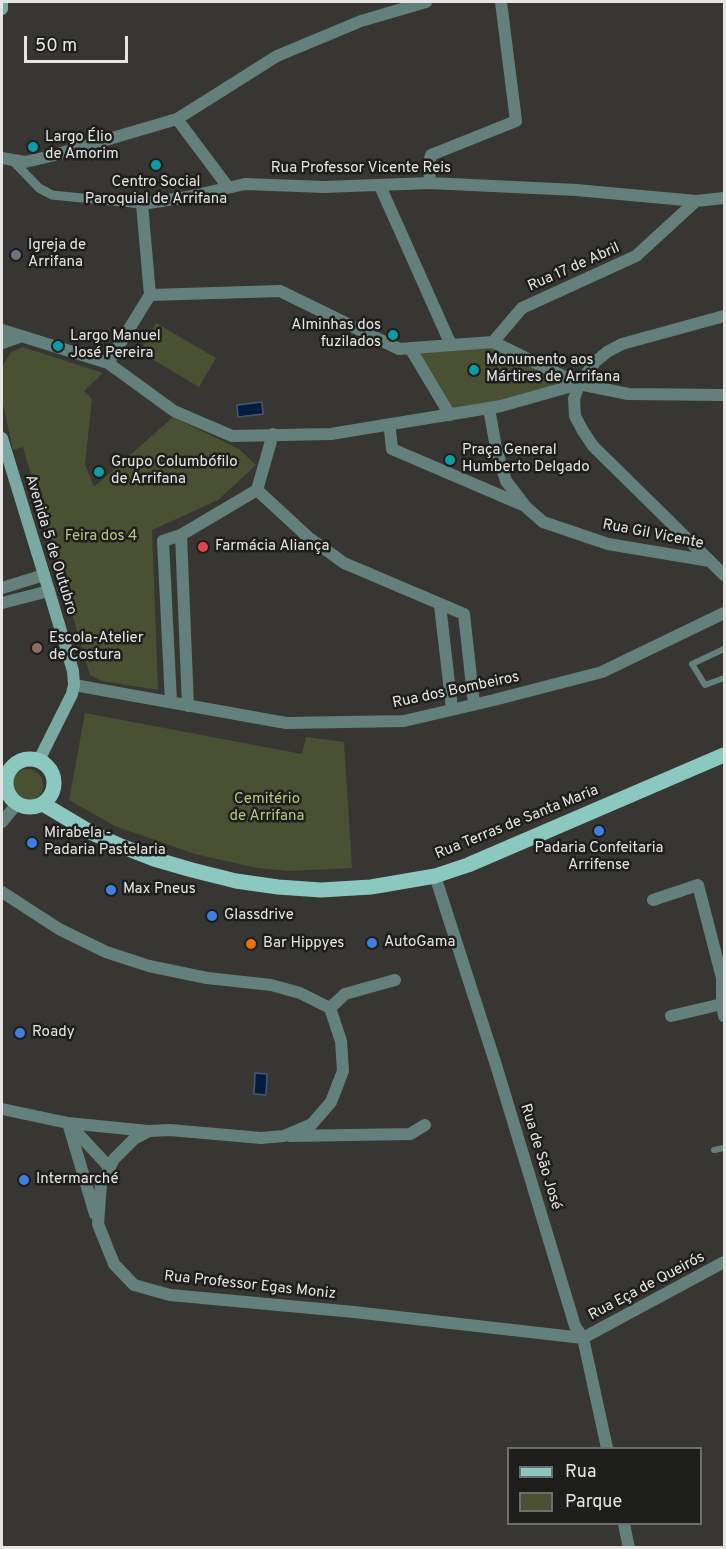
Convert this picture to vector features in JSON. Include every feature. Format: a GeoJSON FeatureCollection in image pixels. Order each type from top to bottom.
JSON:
{"type":"FeatureCollection","features":[{"type":"Feature","properties":{"kind":"main road"},"geometry":{"type":"LineString","coordinates":[[2,2],[2,9]]}},
{"type":"Feature","properties":{"kind":"main road","name":"Avenida 5 de Outubro"},"geometry":{"type":"LineString","coordinates":[[2,438],[73,670],[74,685]]}},
{"type":"Feature","properties":{"kind":"main road"},"geometry":{"type":"LineString","coordinates":[[39,760],[72,694],[74,685]]}},
{"type":"Feature","properties":{"kind":"main road","name":"Rua Terras de Santa Maria"},"geometry":{"type":"LineString","coordinates":[[43,804],[90,832],[121,846],[154,859],[236,881],[321,890],[371,887],[435,876],[468,865],[724,755]]}},
{"type":"Feature","properties":{"kind":"main road"},"geometry":{"type":"LineString","coordinates":[[24,759],[39,760],[50,770],[54,784],[52,792],[43,804],[30,808],[17,804],[5,787],[4,771],[24,759]]}},
{"type":"Feature","properties":{"kind":"street"},"geometry":{"type":"LineString","coordinates":[[7,160],[25,162],[51,156],[177,118],[277,56],[361,21],[426,2]]}},
{"type":"Feature","properties":{"kind":"street"},"geometry":{"type":"LineString","coordinates":[[430,183],[431,155],[516,121],[501,2]]}},
{"type":"Feature","properties":{"kind":"street"},"geometry":{"type":"LineString","coordinates":[[177,118],[228,187]]}},
{"type":"Feature","properties":{"kind":"street","name":"Rua Professor Vicente Reis"},"geometry":{"type":"LineString","coordinates":[[7,160],[39,188],[52,195],[142,204],[245,184],[324,187],[430,183],[543,188],[696,201],[724,198]]}},
{"type":"Feature","properties":{"kind":"street"},"geometry":{"type":"LineString","coordinates":[[380,186],[451,345]]}},
{"type":"Feature","properties":{"kind":"street","name":"Rua 17 de Abril"},"geometry":{"type":"LineString","coordinates":[[493,342],[522,308],[636,256],[696,201]]}},
{"type":"Feature","properties":{"kind":"street"},"geometry":{"type":"LineString","coordinates":[[108,363],[150,295],[142,204]]}},
{"type":"Feature","properties":{"kind":"street"},"geometry":{"type":"LineString","coordinates":[[150,295],[280,291],[399,349],[493,342],[579,384],[628,394],[724,395]]}},
{"type":"Feature","properties":{"kind":"street"},"geometry":{"type":"LineString","coordinates":[[724,316],[622,344],[595,362],[579,384],[574,399],[575,416],[593,446],[724,575]]}},
{"type":"Feature","properties":{"kind":"street"},"geometry":{"type":"LineString","coordinates":[[2,330],[108,363],[174,411],[232,436],[331,435],[489,408],[579,384]]}},
{"type":"Feature","properties":{"kind":"street"},"geometry":{"type":"LineString","coordinates":[[2,343],[22,336]]}},
{"type":"Feature","properties":{"kind":"street"},"geometry":{"type":"LineString","coordinates":[[410,348],[450,415]]}},
{"type":"Feature","properties":{"kind":"street"},"geometry":{"type":"LineString","coordinates":[[489,408],[496,448],[506,481],[526,507]]}},
{"type":"Feature","properties":{"kind":"street"},"geometry":{"type":"LineString","coordinates":[[390,430],[392,449],[526,507]]}},
{"type":"Feature","properties":{"kind":"street"},"geometry":{"type":"LineString","coordinates":[[171,702],[163,541],[181,535],[257,490],[273,434]]}},
{"type":"Feature","properties":{"kind":"street"},"geometry":{"type":"LineString","coordinates":[[257,490],[308,537],[344,563],[464,614],[474,704]]}},
{"type":"Feature","properties":{"kind":"street","name":"Rua Gil Vicente"},"geometry":{"type":"LineString","coordinates":[[526,507],[543,522],[608,544],[710,561]]}},
{"type":"Feature","properties":{"kind":"street"},"geometry":{"type":"LineString","coordinates":[[181,535],[188,706]]}},
{"type":"Feature","properties":{"kind":"street"},"geometry":{"type":"LineString","coordinates":[[2,588],[44,574]]}},
{"type":"Feature","properties":{"kind":"street"},"geometry":{"type":"LineString","coordinates":[[2,603],[49,591]]}},
{"type":"Feature","properties":{"kind":"street"},"geometry":{"type":"LineString","coordinates":[[166,601],[184,600]]}},
{"type":"Feature","properties":{"kind":"street"},"geometry":{"type":"LineString","coordinates":[[440,605],[452,709]]}},
{"type":"Feature","properties":{"kind":"street","name":"Rua dos Bombeiros"},"geometry":{"type":"LineString","coordinates":[[74,685],[286,723],[404,720],[602,672],[724,614]]}},
{"type":"Feature","properties":{"kind":"street"},"geometry":{"type":"LineString","coordinates":[[2,822],[17,804]]}},
{"type":"Feature","properties":{"kind":"street","name":"Rua de São José"},"geometry":{"type":"LineString","coordinates":[[435,876],[496,1065],[575,1326],[583,1338],[607,1447]]}},
{"type":"Feature","properties":{"kind":"street"},"geometry":{"type":"LineString","coordinates":[[653,900],[698,885],[722,978],[723,1010],[670,1016]]}},
{"type":"Feature","properties":{"kind":"street"},"geometry":{"type":"LineString","coordinates":[[2,892],[59,929],[106,952],[148,966],[195,976],[271,985],[300,993],[330,1008],[342,1041],[343,1071],[331,1102],[312,1124],[284,1136]]}},
{"type":"Feature","properties":{"kind":"street"},"geometry":{"type":"LineString","coordinates":[[330,1008],[345,994],[395,980]]}},
{"type":"Feature","properties":{"kind":"street"},"geometry":{"type":"LineString","coordinates":[[2,1109],[68,1123],[261,1138],[410,1134],[424,1125]]}},
{"type":"Feature","properties":{"kind":"street"},"geometry":{"type":"LineString","coordinates":[[68,1123],[110,1168]]}},
{"type":"Feature","properties":{"kind":"street"},"geometry":{"type":"LineString","coordinates":[[68,1123],[98,1224]]}},
{"type":"Feature","properties":{"kind":"street","name":"Rua Professor Egas Moniz"},"geometry":{"type":"LineString","coordinates":[[149,1131],[134,1139],[114,1159],[101,1184],[98,1224],[114,1264],[134,1285],[170,1295],[583,1338]]}},
{"type":"Feature","properties":{"kind":"street","name":"Rua Eça de Queirós"},"geometry":{"type":"LineString","coordinates":[[583,1338],[724,1262]]}},
{"type":"Feature","properties":{"kind":"street"},"geometry":{"type":"LineString","coordinates":[[624,1525],[629,1548]]}},
{"type":"Feature","properties":{"kind":"lane"},"geometry":{"type":"LineString","coordinates":[[724,649],[692,664],[705,686],[724,678]]}},
{"type":"Feature","properties":{"kind":"lane"},"geometry":{"type":"LineString","coordinates":[[714,1150],[724,1148]]}},
{"type":"Feature","properties":{"kind":"green space"},"geometry":{"type":"Polygon","coordinates":[[[156,323],[216,358],[199,387],[140,352],[156,323]]]}},
{"type":"Feature","properties":{"kind":"green space"},"geometry":{"type":"Polygon","coordinates":[[[494,346],[567,381],[507,402],[450,410],[416,351],[494,346]]]}},
{"type":"Feature","properties":{"kind":"green space","name":"Feira dos 4"},"geometry":{"type":"Polygon","coordinates":[[[23,347],[103,373],[84,391],[92,399],[85,464],[94,487],[173,417],[239,449],[256,465],[218,500],[152,530],[158,690],[102,681],[90,675],[23,447],[13,450],[2,400],[2,367],[11,352],[23,347]]]}},
{"type":"Feature","properties":{"kind":"green space","name":"Cemitério de Arrifana"},"geometry":{"type":"Polygon","coordinates":[[[85,713],[302,754],[306,737],[344,742],[352,868],[289,871],[257,868],[195,854],[115,826],[69,800],[85,713]]]}},
{"type":"Feature","properties":{"kind":"green space"},"geometry":{"type":"Polygon","coordinates":[[[27,769],[39,773],[43,785],[39,797],[27,801],[15,797],[11,785],[15,773],[27,769]]]}},
{"type":"Feature","properties":{"kind":"water"},"geometry":{"type":"Polygon","coordinates":[[[262,402],[263,414],[238,417],[237,405],[262,402]]]}},
{"type":"Feature","properties":{"kind":"water"},"geometry":{"type":"Polygon","coordinates":[[[255,1073],[267,1074],[266,1095],[254,1094],[255,1073]]]}},
{"type":"Feature","properties":{"kind":"place","name":"Largo Élio de Amorim"},"geometry":{"type":"Point","coordinates":[33,147]}},
{"type":"Feature","properties":{"kind":"place","name":"Centro Social Paroquial de Arrifana"},"geometry":{"type":"Point","coordinates":[156,165]}},
{"type":"Feature","properties":{"kind":"place","name":"Igreja de Arrifana"},"geometry":{"type":"Point","coordinates":[16,255]}},
{"type":"Feature","properties":{"kind":"place","name":"Alminhas dos fuzilados"},"geometry":{"type":"Point","coordinates":[393,335]}},
{"type":"Feature","properties":{"kind":"place","name":"Largo Manuel José Pereira"},"geometry":{"type":"Point","coordinates":[58,346]}},
{"type":"Feature","properties":{"kind":"place","name":"Monumento aos Mártires de Arrifana"},"geometry":{"type":"Point","coordinates":[474,370]}},
{"type":"Feature","properties":{"kind":"place","name":"Praça General Humberto Delgado"},"geometry":{"type":"Point","coordinates":[450,460]}},
{"type":"Feature","properties":{"kind":"place","name":"Grupo Columbófilo de Arrifana"},"geometry":{"type":"Point","coordinates":[99,472]}},
{"type":"Feature","properties":{"kind":"place","name":"Farmácia Aliança"},"geometry":{"type":"Point","coordinates":[203,547]}},
{"type":"Feature","properties":{"kind":"place","name":"Escola-Atelier de Costura"},"geometry":{"type":"Point","coordinates":[37,648]}},
{"type":"Feature","properties":{"kind":"place","name":"Padaria Confeitaria Arrifense"},"geometry":{"type":"Point","coordinates":[599,831]}},
{"type":"Feature","properties":{"kind":"place","name":"Mirabela - Padaria Pastelaria"},"geometry":{"type":"Point","coordinates":[32,843]}},
{"type":"Feature","properties":{"kind":"place","name":"Max Pneus"},"geometry":{"type":"Point","coordinates":[111,890]}},
{"type":"Feature","properties":{"kind":"place","name":"Glassdrive"},"geometry":{"type":"Point","coordinates":[212,916]}},
{"type":"Feature","properties":{"kind":"place","name":"AutoGama"},"geometry":{"type":"Point","coordinates":[372,943]}},
{"type":"Feature","properties":{"kind":"place","name":"Bar Hippyes"},"geometry":{"type":"Point","coordinates":[251,944]}},
{"type":"Feature","properties":{"kind":"place","name":"Roady"},"geometry":{"type":"Point","coordinates":[20,1033]}},
{"type":"Feature","properties":{"kind":"place","name":"Intermarché"},"geometry":{"type":"Point","coordinates":[24,1180]}}]}
